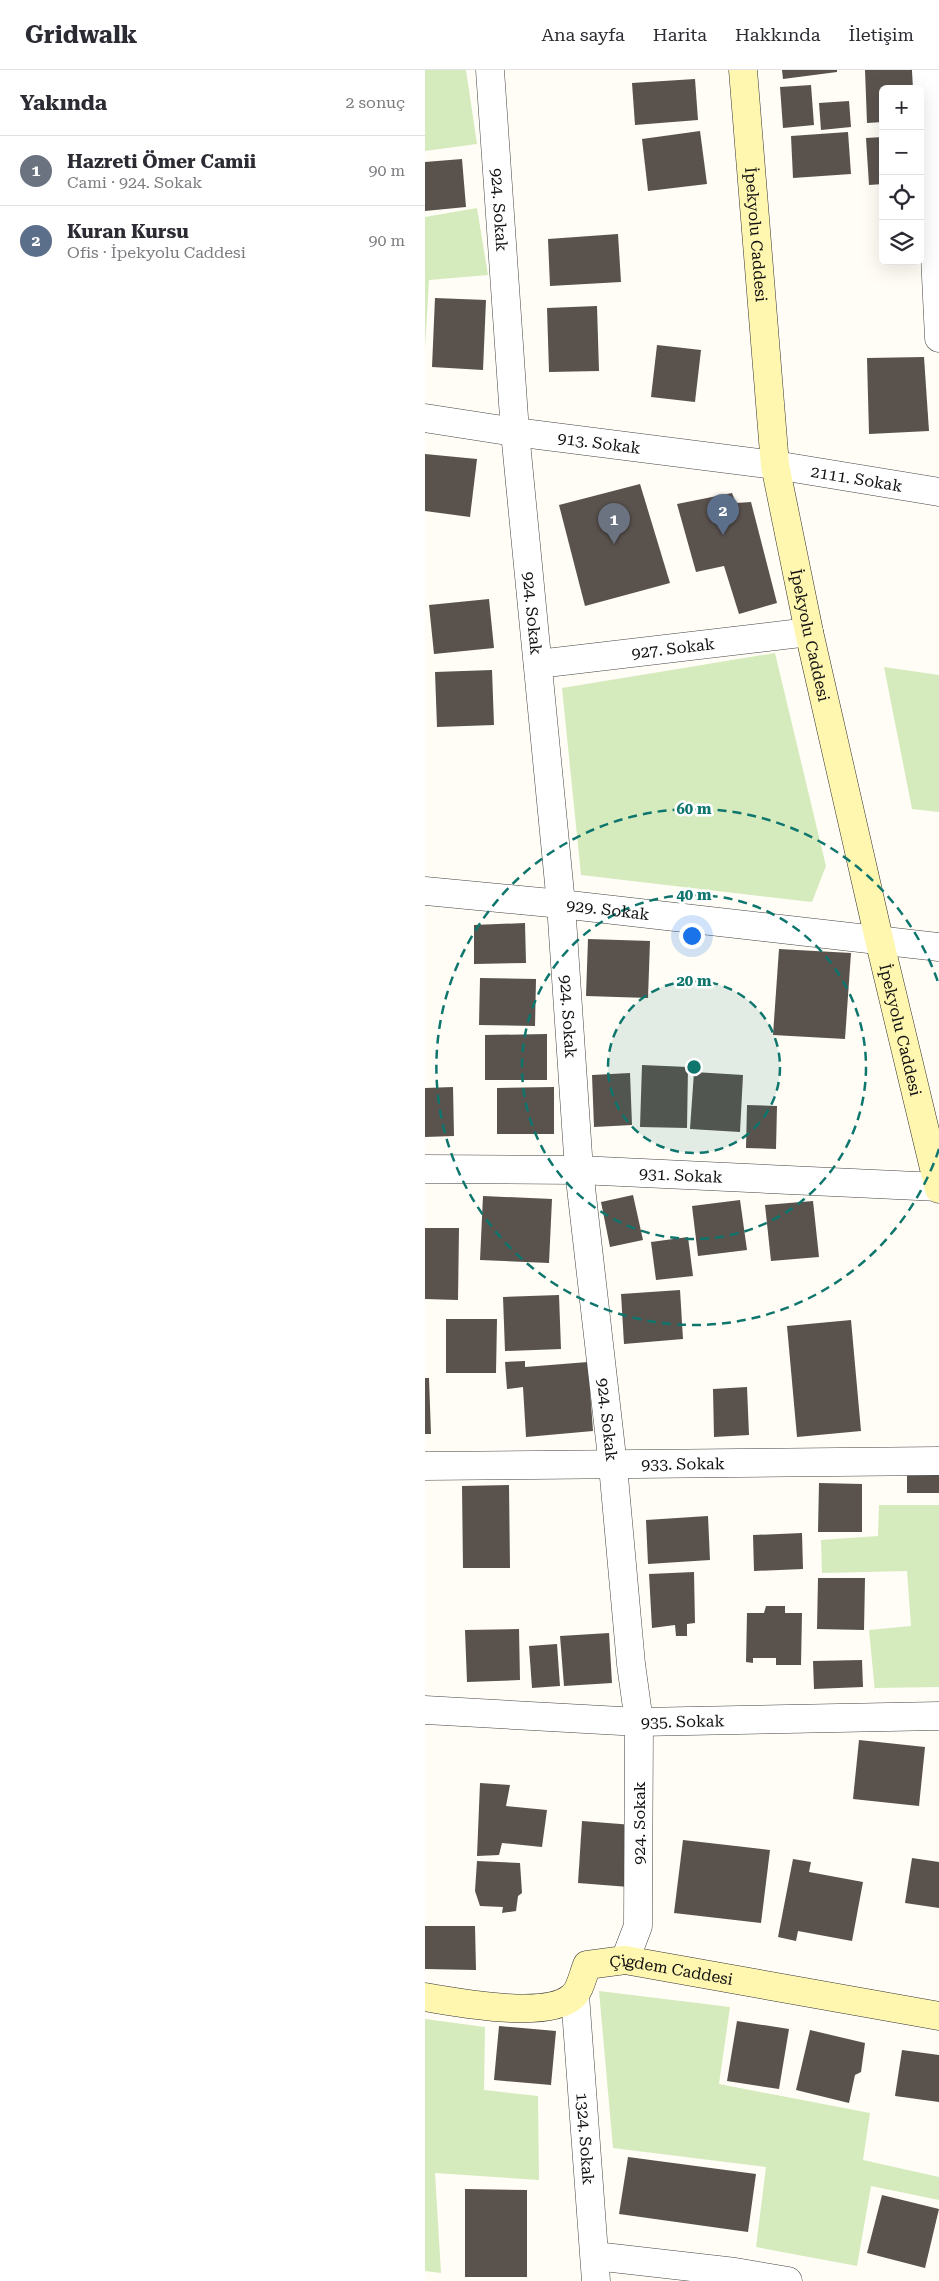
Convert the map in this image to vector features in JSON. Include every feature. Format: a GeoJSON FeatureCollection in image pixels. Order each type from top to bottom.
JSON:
{"type":"FeatureCollection","features":[{"type":"Feature","properties":{"kind":"street","name":"924. Sokak"},"geometry":{"type":"LineString","coordinates":[[490,70],[515,432],[561,904],[579,1170],[613,1466],[631,1664],[639,1722],[638,1926],[625,1960]]}},
{"type":"Feature","properties":{"kind":"street","name":"İpekyolu Caddesi"},"geometry":{"type":"LineString","coordinates":[[743,70],[775,465],[809,632],[879,939],[939,1188]]}},
{"type":"Feature","properties":{"kind":"street"},"geometry":{"type":"LineString","coordinates":[[926,70],[939,338]]}},
{"type":"Feature","properties":{"kind":"street","name":"913. Sokak"},"geometry":{"type":"LineString","coordinates":[[425,418],[515,432],[775,465]]}},
{"type":"Feature","properties":{"kind":"street","name":"2111. Sokak"},"geometry":{"type":"LineString","coordinates":[[775,465],[939,492]]}},
{"type":"Feature","properties":{"kind":"street","name":"927. Sokak"},"geometry":{"type":"LineString","coordinates":[[538,664],[809,632]]}},
{"type":"Feature","properties":{"kind":"street","name":"929. Sokak"},"geometry":{"type":"LineString","coordinates":[[425,891],[561,904],[939,947]]}},
{"type":"Feature","properties":{"kind":"street","name":"931. Sokak"},"geometry":{"type":"LineString","coordinates":[[425,1170],[579,1170],[939,1188]]}},
{"type":"Feature","properties":{"kind":"street","name":"933. Sokak"},"geometry":{"type":"LineString","coordinates":[[425,1466],[613,1466],[939,1461]]}},
{"type":"Feature","properties":{"kind":"street","name":"935. Sokak"},"geometry":{"type":"LineString","coordinates":[[425,1710],[639,1722],[939,1716]]}},
{"type":"Feature","properties":{"kind":"street","name":"Çigdem Caddesi"},"geometry":{"type":"LineString","coordinates":[[575,1995],[587,1966],[625,1960],[939,2016]]}},
{"type":"Feature","properties":{"kind":"street"},"geometry":{"type":"LineString","coordinates":[[425,1997],[492,2008],[561,2005],[575,1995]]}},
{"type":"Feature","properties":{"kind":"street","name":"1324. Sokak"},"geometry":{"type":"LineString","coordinates":[[575,1995],[595,2268]]}},
{"type":"Feature","properties":{"kind":"street"},"geometry":{"type":"LineString","coordinates":[[595,2268],[788,2281]]}},
{"type":"Feature","properties":{"kind":"green space"},"geometry":{"type":"Polygon","coordinates":[[[425,70],[466,70],[477,144],[425,151],[425,70]]]}},
{"type":"Feature","properties":{"kind":"green space"},"geometry":{"type":"Polygon","coordinates":[[[477,208],[488,275],[429,280],[425,349],[425,217],[477,208]]]}},
{"type":"Feature","properties":{"kind":"green space"},"geometry":{"type":"Polygon","coordinates":[[[775,653],[826,866],[812,902],[581,875],[562,688],[775,653]]]}},
{"type":"Feature","properties":{"kind":"green space"},"geometry":{"type":"Polygon","coordinates":[[[884,667],[939,675],[939,812],[912,809],[884,667]]]}},
{"type":"Feature","properties":{"kind":"green space"},"geometry":{"type":"Polygon","coordinates":[[[879,1505],[939,1505],[939,1687],[875,1688],[875,1692],[869,1630],[911,1626],[907,1571],[822,1573],[821,1540],[878,1536],[879,1505]]]}},
{"type":"Feature","properties":{"kind":"green space"},"geometry":{"type":"Polygon","coordinates":[[[599,1991],[730,2007],[719,2084],[870,2113],[863,2160],[939,2177],[939,2200],[871,2186],[857,2266],[756,2247],[766,2167],[613,2148],[599,1991]]]}},
{"type":"Feature","properties":{"kind":"green space"},"geometry":{"type":"Polygon","coordinates":[[[425,2019],[485,2027],[484,2090],[538,2096],[539,2180],[435,2173],[441,2273],[425,2271],[425,2019]]]}},
{"type":"Feature","properties":{"kind":"building"},"geometry":{"type":"Polygon","coordinates":[[[782,70],[837,70],[837,72],[783,79],[782,70]]]}},
{"type":"Feature","properties":{"kind":"building"},"geometry":{"type":"Polygon","coordinates":[[[865,70],[916,70],[918,85],[879,85],[879,122],[867,123],[865,70]]]}},
{"type":"Feature","properties":{"kind":"building"},"geometry":{"type":"Polygon","coordinates":[[[695,79],[698,120],[635,125],[632,83],[695,79]]]}},
{"type":"Feature","properties":{"kind":"building"},"geometry":{"type":"Polygon","coordinates":[[[811,85],[814,125],[783,128],[780,87],[811,85]]]}},
{"type":"Feature","properties":{"kind":"building"},"geometry":{"type":"Polygon","coordinates":[[[849,101],[851,127],[821,130],[819,103],[849,101]]]}},
{"type":"Feature","properties":{"kind":"building"},"geometry":{"type":"Polygon","coordinates":[[[700,131],[707,184],[648,191],[642,139],[700,131]]]}},
{"type":"Feature","properties":{"kind":"building"},"geometry":{"type":"Polygon","coordinates":[[[848,132],[851,174],[793,178],[791,136],[848,132]]]}},
{"type":"Feature","properties":{"kind":"building"},"geometry":{"type":"Polygon","coordinates":[[[879,137],[879,184],[869,185],[866,138],[879,137]]]}},
{"type":"Feature","properties":{"kind":"building"},"geometry":{"type":"Polygon","coordinates":[[[462,159],[466,207],[425,211],[425,162],[462,159]]]}},
{"type":"Feature","properties":{"kind":"building"},"geometry":{"type":"Polygon","coordinates":[[[618,234],[621,282],[550,286],[548,239],[618,234]]]}},
{"type":"Feature","properties":{"kind":"building"},"geometry":{"type":"Polygon","coordinates":[[[435,298],[486,300],[483,370],[432,367],[435,298]]]}},
{"type":"Feature","properties":{"kind":"building"},"geometry":{"type":"Polygon","coordinates":[[[597,306],[599,371],[549,372],[547,308],[597,306]]]}},
{"type":"Feature","properties":{"kind":"building"},"geometry":{"type":"Polygon","coordinates":[[[657,345],[701,350],[695,402],[651,397],[657,345]]]}},
{"type":"Feature","properties":{"kind":"building"},"geometry":{"type":"Polygon","coordinates":[[[924,357],[929,431],[869,434],[867,358],[924,357]]]}},
{"type":"Feature","properties":{"kind":"building"},"geometry":{"type":"Polygon","coordinates":[[[425,454],[477,459],[470,517],[425,511],[425,454]]]}},
{"type":"Feature","properties":{"kind":"building"},"geometry":{"type":"Polygon","coordinates":[[[640,484],[670,583],[585,606],[559,505],[640,484]]]}},
{"type":"Feature","properties":{"kind":"building"},"geometry":{"type":"Polygon","coordinates":[[[732,493],[736,503],[751,502],[777,603],[739,614],[724,566],[696,572],[677,504],[732,493]]]}},
{"type":"Feature","properties":{"kind":"building"},"geometry":{"type":"Polygon","coordinates":[[[489,599],[494,648],[434,654],[429,605],[489,599]]]}},
{"type":"Feature","properties":{"kind":"building"},"geometry":{"type":"Polygon","coordinates":[[[492,670],[494,725],[437,727],[435,672],[492,670]]]}},
{"type":"Feature","properties":{"kind":"building"},"geometry":{"type":"Polygon","coordinates":[[[525,923],[526,963],[474,964],[474,925],[525,923]]]}},
{"type":"Feature","properties":{"kind":"building"},"geometry":{"type":"Polygon","coordinates":[[[588,939],[650,941],[648,998],[586,996],[588,939]]]}},
{"type":"Feature","properties":{"kind":"building"},"geometry":{"type":"Polygon","coordinates":[[[779,949],[851,953],[845,1039],[773,1035],[779,949]]]}},
{"type":"Feature","properties":{"kind":"building"},"geometry":{"type":"Polygon","coordinates":[[[480,978],[536,979],[535,1026],[479,1025],[480,978]]]}},
{"type":"Feature","properties":{"kind":"building"},"geometry":{"type":"Polygon","coordinates":[[[547,1034],[547,1080],[485,1080],[485,1035],[547,1034]]]}},
{"type":"Feature","properties":{"kind":"building"},"geometry":{"type":"Polygon","coordinates":[[[642,1065],[688,1067],[687,1128],[640,1127],[642,1065]]]}},
{"type":"Feature","properties":{"kind":"building"},"geometry":{"type":"Polygon","coordinates":[[[694,1072],[743,1075],[740,1132],[690,1129],[694,1072]]]}},
{"type":"Feature","properties":{"kind":"building"},"geometry":{"type":"Polygon","coordinates":[[[630,1073],[632,1125],[594,1127],[592,1075],[630,1073]]]}},
{"type":"Feature","properties":{"kind":"building"},"geometry":{"type":"Polygon","coordinates":[[[453,1087],[454,1136],[425,1137],[425,1088],[453,1087]]]}},
{"type":"Feature","properties":{"kind":"building"},"geometry":{"type":"Polygon","coordinates":[[[554,1087],[554,1134],[497,1134],[497,1088],[554,1087]]]}},
{"type":"Feature","properties":{"kind":"building"},"geometry":{"type":"Polygon","coordinates":[[[747,1105],[777,1106],[776,1149],[746,1148],[747,1105]]]}},
{"type":"Feature","properties":{"kind":"building"},"geometry":{"type":"Polygon","coordinates":[[[633,1195],[643,1240],[610,1247],[601,1202],[633,1195]]]}},
{"type":"Feature","properties":{"kind":"building"},"geometry":{"type":"Polygon","coordinates":[[[483,1196],[552,1199],[549,1263],[480,1260],[483,1196]]]}},
{"type":"Feature","properties":{"kind":"building"},"geometry":{"type":"Polygon","coordinates":[[[740,1200],[747,1250],[698,1256],[692,1206],[740,1200]]]}},
{"type":"Feature","properties":{"kind":"building"},"geometry":{"type":"Polygon","coordinates":[[[813,1201],[819,1257],[771,1261],[765,1205],[813,1201]]]}},
{"type":"Feature","properties":{"kind":"building"},"geometry":{"type":"Polygon","coordinates":[[[425,1228],[459,1228],[458,1300],[425,1299],[425,1228]]]}},
{"type":"Feature","properties":{"kind":"building"},"geometry":{"type":"Polygon","coordinates":[[[688,1237],[693,1276],[656,1280],[651,1242],[688,1237]]]}},
{"type":"Feature","properties":{"kind":"building"},"geometry":{"type":"Polygon","coordinates":[[[680,1290],[683,1339],[624,1344],[621,1294],[680,1290]]]}},
{"type":"Feature","properties":{"kind":"building"},"geometry":{"type":"Polygon","coordinates":[[[559,1295],[561,1349],[505,1351],[503,1297],[559,1295]]]}},
{"type":"Feature","properties":{"kind":"building"},"geometry":{"type":"Polygon","coordinates":[[[446,1319],[497,1319],[496,1373],[446,1373],[446,1319]]]}},
{"type":"Feature","properties":{"kind":"building"},"geometry":{"type":"Polygon","coordinates":[[[851,1320],[861,1431],[797,1437],[787,1326],[851,1320]]]}},
{"type":"Feature","properties":{"kind":"building"},"geometry":{"type":"Polygon","coordinates":[[[525,1361],[525,1367],[588,1362],[593,1431],[526,1437],[523,1387],[507,1389],[505,1362],[525,1361]]]}},
{"type":"Feature","properties":{"kind":"building"},"geometry":{"type":"Polygon","coordinates":[[[425,1378],[429,1378],[431,1434],[425,1434],[425,1378]]]}},
{"type":"Feature","properties":{"kind":"building"},"geometry":{"type":"Polygon","coordinates":[[[747,1387],[749,1435],[714,1437],[713,1389],[747,1387]]]}},
{"type":"Feature","properties":{"kind":"building"},"geometry":{"type":"Polygon","coordinates":[[[907,1474],[939,1474],[939,1493],[907,1493],[907,1474]]]}},
{"type":"Feature","properties":{"kind":"building"},"geometry":{"type":"Polygon","coordinates":[[[819,1483],[862,1484],[862,1532],[818,1532],[819,1483]]]}},
{"type":"Feature","properties":{"kind":"building"},"geometry":{"type":"Polygon","coordinates":[[[509,1485],[510,1568],[463,1568],[462,1486],[509,1485]]]}},
{"type":"Feature","properties":{"kind":"building"},"geometry":{"type":"Polygon","coordinates":[[[708,1516],[710,1560],[648,1564],[646,1520],[708,1516]]]}},
{"type":"Feature","properties":{"kind":"building"},"geometry":{"type":"Polygon","coordinates":[[[802,1533],[803,1569],[754,1571],[753,1535],[802,1533]]]}},
{"type":"Feature","properties":{"kind":"building"},"geometry":{"type":"Polygon","coordinates":[[[694,1572],[695,1623],[687,1624],[687,1636],[676,1636],[675,1625],[652,1628],[649,1574],[694,1572]]]}},
{"type":"Feature","properties":{"kind":"building"},"geometry":{"type":"Polygon","coordinates":[[[818,1578],[865,1578],[864,1630],[817,1629],[818,1578]]]}},
{"type":"Feature","properties":{"kind":"building"},"geometry":{"type":"Polygon","coordinates":[[[766,1606],[785,1606],[785,1613],[802,1613],[801,1665],[776,1665],[776,1658],[753,1658],[753,1663],[746,1662],[747,1613],[764,1613],[766,1606]]]}},
{"type":"Feature","properties":{"kind":"building"},"geometry":{"type":"Polygon","coordinates":[[[519,1629],[520,1680],[467,1682],[465,1630],[519,1629]]]}},
{"type":"Feature","properties":{"kind":"building"},"geometry":{"type":"Polygon","coordinates":[[[609,1633],[612,1683],[564,1686],[560,1636],[609,1633]]]}},
{"type":"Feature","properties":{"kind":"building"},"geometry":{"type":"Polygon","coordinates":[[[557,1644],[560,1686],[532,1688],[529,1646],[557,1644]]]}},
{"type":"Feature","properties":{"kind":"building"},"geometry":{"type":"Polygon","coordinates":[[[862,1660],[863,1687],[814,1689],[813,1661],[862,1660]]]}},
{"type":"Feature","properties":{"kind":"building"},"geometry":{"type":"Polygon","coordinates":[[[859,1740],[925,1747],[919,1806],[853,1799],[859,1740]]]}},
{"type":"Feature","properties":{"kind":"building"},"geometry":{"type":"Polygon","coordinates":[[[480,1783],[510,1785],[506,1806],[547,1810],[542,1847],[502,1843],[499,1855],[477,1856],[480,1783]]]}},
{"type":"Feature","properties":{"kind":"building"},"geometry":{"type":"Polygon","coordinates":[[[582,1821],[633,1825],[629,1887],[578,1883],[582,1821]]]}},
{"type":"Feature","properties":{"kind":"building"},"geometry":{"type":"Polygon","coordinates":[[[683,1840],[770,1850],[761,1923],[674,1913],[683,1840]]]}},
{"type":"Feature","properties":{"kind":"building"},"geometry":{"type":"Polygon","coordinates":[[[912,1858],[939,1862],[939,1908],[905,1903],[912,1858]]]}},
{"type":"Feature","properties":{"kind":"building"},"geometry":{"type":"Polygon","coordinates":[[[793,1859],[811,1862],[809,1872],[863,1882],[852,1941],[798,1931],[796,1941],[778,1937],[793,1859]]]}},
{"type":"Feature","properties":{"kind":"building"},"geometry":{"type":"Polygon","coordinates":[[[477,1861],[520,1863],[522,1893],[518,1896],[516,1911],[502,1913],[503,1907],[480,1906],[475,1891],[477,1861]]]}},
{"type":"Feature","properties":{"kind":"building"},"geometry":{"type":"Polygon","coordinates":[[[425,1926],[475,1926],[476,1970],[425,1969],[425,1926]]]}},
{"type":"Feature","properties":{"kind":"building"},"geometry":{"type":"Polygon","coordinates":[[[737,2021],[789,2029],[779,2089],[727,2081],[737,2021]]]}},
{"type":"Feature","properties":{"kind":"building"},"geometry":{"type":"Polygon","coordinates":[[[499,2026],[556,2031],[551,2085],[494,2080],[499,2026]]]}},
{"type":"Feature","properties":{"kind":"building"},"geometry":{"type":"Polygon","coordinates":[[[810,2030],[865,2043],[861,2072],[855,2075],[849,2103],[796,2090],[810,2030]]]}},
{"type":"Feature","properties":{"kind":"building"},"geometry":{"type":"Polygon","coordinates":[[[902,2050],[939,2055],[939,2102],[895,2096],[902,2050]]]}},
{"type":"Feature","properties":{"kind":"building"},"geometry":{"type":"Polygon","coordinates":[[[628,2157],[756,2174],[748,2232],[619,2214],[628,2157]]]}},
{"type":"Feature","properties":{"kind":"building"},"geometry":{"type":"Polygon","coordinates":[[[465,2189],[527,2190],[527,2277],[465,2277],[465,2189]]]}},
{"type":"Feature","properties":{"kind":"building"},"geometry":{"type":"Polygon","coordinates":[[[882,2195],[939,2209],[925,2268],[867,2253],[882,2195]]]}},
{"type":"Feature","properties":{"kind":"place","name":"Kuran Kursu"},"geometry":{"type":"Point","coordinates":[723,535]}},
{"type":"Feature","properties":{"kind":"place","name":"Hazreti Ömer Camii"},"geometry":{"type":"Point","coordinates":[614,544]}}]}
